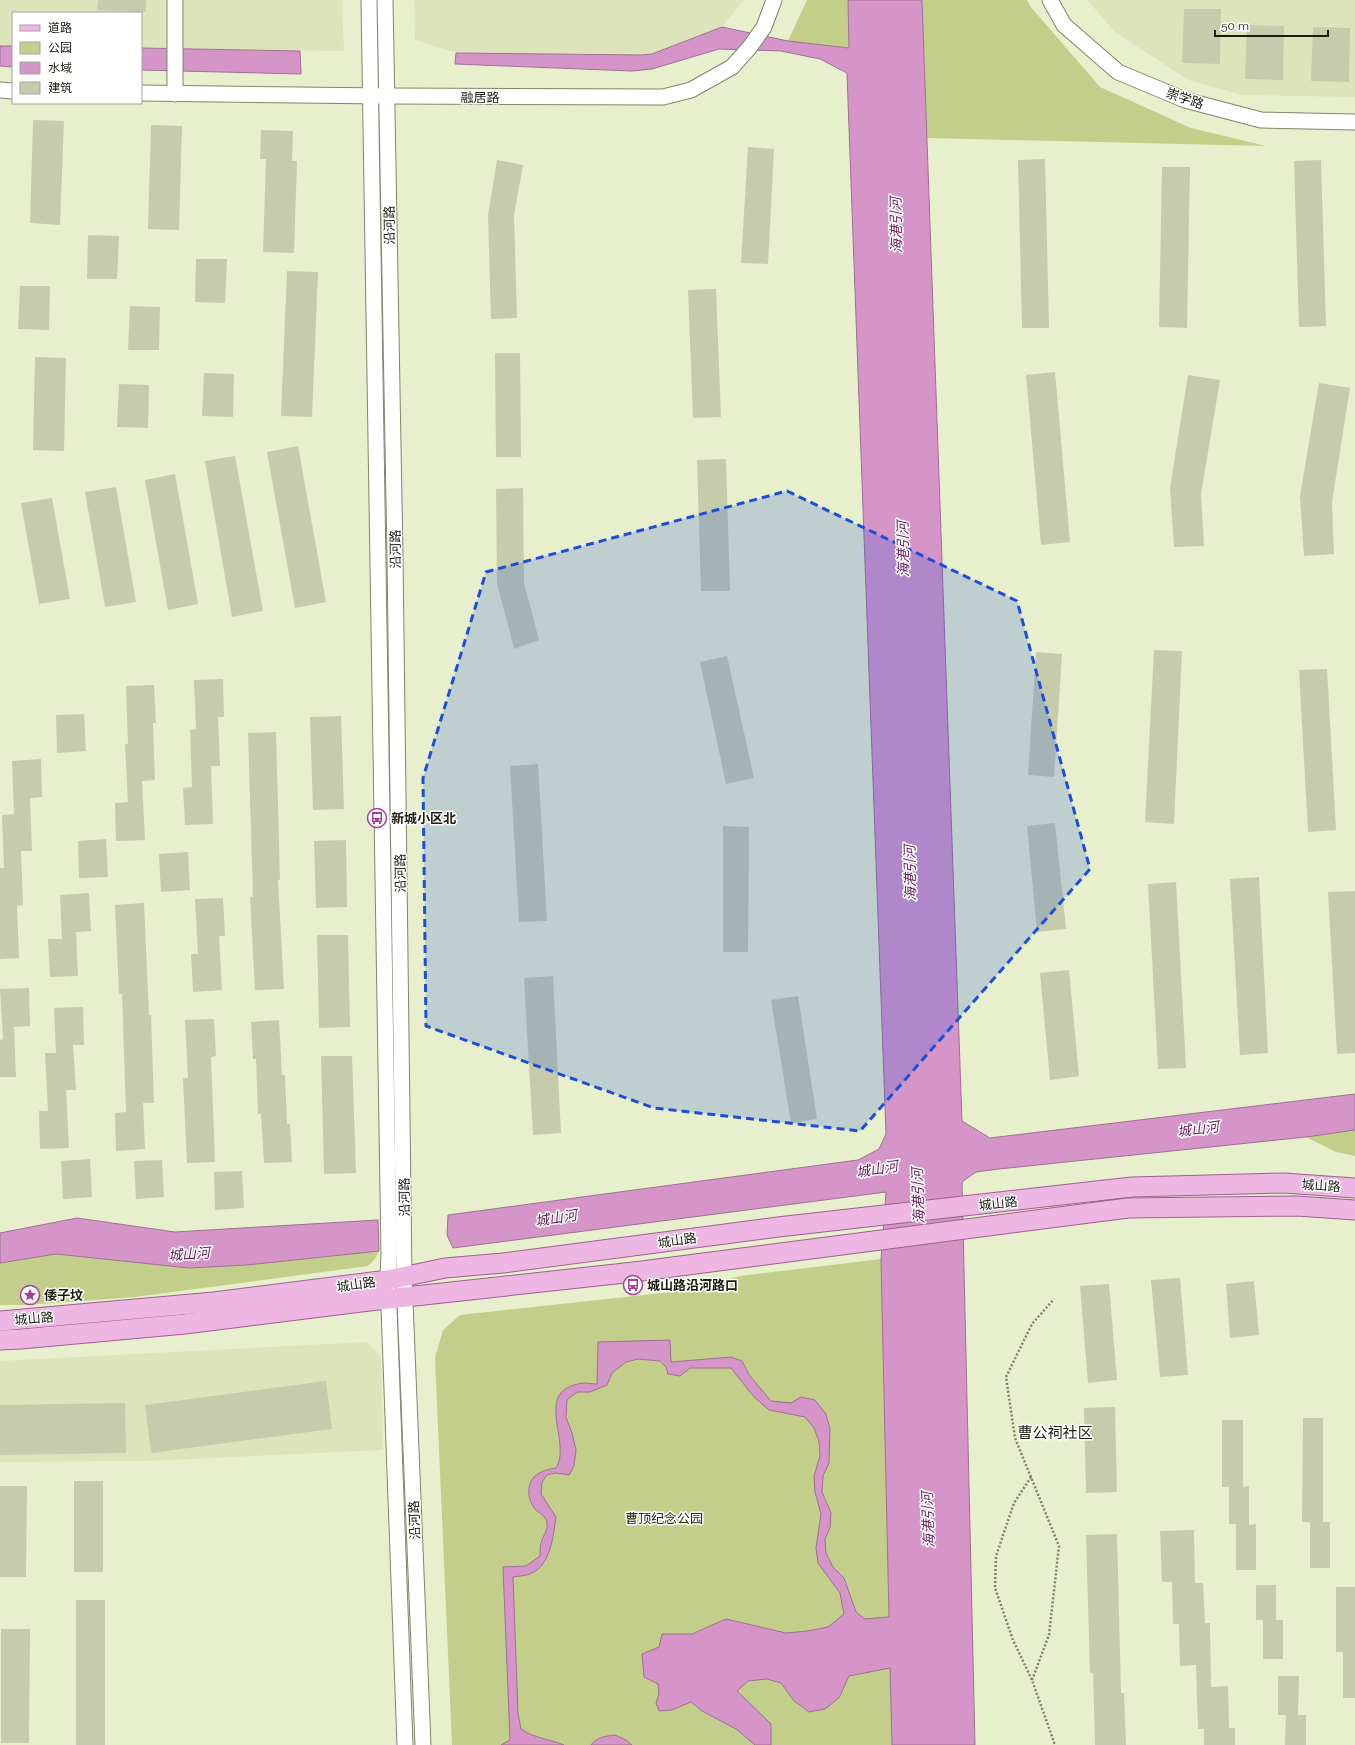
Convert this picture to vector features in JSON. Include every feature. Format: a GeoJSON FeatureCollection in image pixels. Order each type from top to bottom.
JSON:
{"type":"FeatureCollection","features":[{"type":"Feature","properties":{"kind":"main road","name":"城山路"},"geometry":{"type":"LineString","coordinates":[[0,1321],[214,1302],[396,1278],[445,1268],[503,1263],[778,1227],[1132,1187],[1284,1183],[1355,1188]]}},
{"type":"Feature","properties":{"kind":"main road","name":"城山路"},"geometry":{"type":"LineString","coordinates":[[0,1340],[185,1324],[397,1298],[634,1272],[1128,1208],[1297,1206],[1355,1210]]}},
{"type":"Feature","properties":{"kind":"street"},"geometry":{"type":"LineString","coordinates":[[175,0],[175,94]]}},
{"type":"Feature","properties":{"kind":"street","name":"沿河路"},"geometry":{"type":"LineString","coordinates":[[369,0],[389,1213],[396,1278]]}},
{"type":"Feature","properties":{"kind":"street","name":"沿河路"},"geometry":{"type":"LineString","coordinates":[[385,0],[395,557],[396,1278],[423,1745]]}},
{"type":"Feature","properties":{"kind":"street","name":"融居路"},"geometry":{"type":"LineString","coordinates":[[142,93],[371,96],[664,97],[691,90],[732,67],[749,48],[764,27],[774,0]]}},
{"type":"Feature","properties":{"kind":"street","name":"崇学路"},"geometry":{"type":"LineString","coordinates":[[1050,0],[1064,25],[1118,72],[1186,100],[1261,120],[1355,122]]}},
{"type":"Feature","properties":{"kind":"street"},"geometry":{"type":"LineString","coordinates":[[0,90],[12,91]]}},
{"type":"Feature","properties":{"kind":"street","name":"沿河路"},"geometry":{"type":"LineString","coordinates":[[397,1298],[405,1745]]}},
{"type":"Feature","properties":{"kind":"path"},"geometry":{"type":"LineString","coordinates":[[1032,1680],[1049,1635],[1059,1546],[1015,1438],[1006,1377],[1032,1324],[1054,1299]]}},
{"type":"Feature","properties":{"kind":"path"},"geometry":{"type":"LineString","coordinates":[[1031,1477],[1014,1503],[996,1556],[995,1588],[1013,1640],[1032,1680],[1055,1745]]}},
{"type":"Feature","properties":{"kind":"highlighted area"},"geometry":{"type":"Polygon","coordinates":[[[787,491],[1017,601],[1090,869],[860,1131],[654,1108],[426,1026],[423,778],[486,572],[787,491]]]}},
{"type":"Feature","properties":{"kind":"shaded area"},"geometry":{"type":"Polygon","coordinates":[[[0,0],[342,0],[344,51],[142,48],[142,12],[12,12],[12,46],[0,46],[0,0]]]}},
{"type":"Feature","properties":{"kind":"shaded area"},"geometry":{"type":"Polygon","coordinates":[[[414,0],[744,0],[722,27],[652,54],[642,55],[456,53],[415,40],[414,0]]]}},
{"type":"Feature","properties":{"kind":"shaded area"},"geometry":{"type":"Polygon","coordinates":[[[1087,0],[1355,0],[1355,97],[1242,95],[1188,80],[1115,32],[1087,0]]]}},
{"type":"Feature","properties":{"kind":"shaded area"},"geometry":{"type":"Polygon","coordinates":[[[367,1342],[381,1357],[383,1450],[147,1461],[0,1462],[0,1361],[367,1342]]]}},
{"type":"Feature","properties":{"kind":"green space"},"geometry":{"type":"Polygon","coordinates":[[[807,0],[848,0],[849,48],[788,41],[807,0]]]}},
{"type":"Feature","properties":{"kind":"green space"},"geometry":{"type":"Polygon","coordinates":[[[922,0],[1027,0],[1030,6],[1100,87],[1191,128],[1266,146],[927,138],[922,0]]]}},
{"type":"Feature","properties":{"kind":"green space"},"geometry":{"type":"Polygon","coordinates":[[[1355,1130],[1355,1156],[1336,1152],[1306,1137],[1355,1130]]]}},
{"type":"Feature","properties":{"kind":"green space"},"geometry":{"type":"Polygon","coordinates":[[[379,1251],[375,1259],[368,1266],[135,1297],[27,1305],[0,1305],[0,1263],[56,1254],[189,1268],[247,1265],[379,1251]]]}},
{"type":"Feature","properties":{"kind":"green space","name":"曹顶纪念公园"},"geometry":{"type":"Polygon","coordinates":[[[881,1259],[892,1745],[452,1745],[435,1358],[443,1330],[460,1315],[671,1292],[740,1276],[881,1259]]]}},
{"type":"Feature","properties":{"kind":"water"},"geometry":{"type":"Polygon","coordinates":[[[848,0],[922,0],[962,1121],[990,1138],[1355,1094],[1355,1130],[1306,1137],[976,1172],[962,1182],[975,1745],[892,1745],[890,1668],[849,1676],[839,1698],[825,1709],[809,1712],[794,1701],[781,1683],[767,1679],[748,1681],[737,1691],[771,1724],[771,1745],[755,1745],[736,1729],[702,1711],[691,1702],[672,1710],[659,1711],[656,1703],[659,1694],[658,1684],[644,1677],[642,1654],[659,1647],[662,1634],[692,1634],[726,1619],[786,1633],[808,1631],[828,1627],[844,1614],[840,1593],[818,1563],[816,1548],[821,1514],[815,1492],[814,1476],[820,1456],[819,1442],[814,1428],[805,1417],[769,1410],[754,1397],[731,1368],[690,1368],[680,1376],[668,1374],[666,1367],[660,1361],[638,1359],[626,1362],[612,1373],[607,1385],[590,1392],[577,1392],[567,1400],[566,1417],[576,1450],[574,1466],[569,1475],[556,1473],[547,1475],[542,1482],[541,1494],[556,1517],[550,1549],[543,1563],[538,1569],[528,1575],[513,1577],[518,1713],[521,1729],[536,1736],[564,1745],[501,1745],[510,1740],[503,1567],[526,1566],[540,1556],[541,1544],[547,1523],[545,1518],[535,1509],[529,1497],[531,1480],[539,1473],[556,1468],[560,1458],[560,1446],[556,1420],[558,1397],[565,1389],[580,1383],[597,1384],[598,1342],[670,1340],[671,1362],[731,1357],[742,1361],[750,1376],[771,1401],[791,1403],[801,1397],[815,1400],[826,1414],[830,1429],[829,1463],[823,1476],[822,1492],[831,1513],[830,1528],[825,1539],[826,1553],[833,1567],[844,1578],[856,1612],[865,1619],[889,1617],[881,1259],[886,1192],[453,1248],[447,1235],[448,1215],[858,1160],[879,1149],[886,1134],[847,73],[820,59],[781,51],[719,49],[652,69],[632,71],[455,64],[456,53],[642,55],[652,54],[722,27],[788,41],[849,48],[848,0]]]}},
{"type":"Feature","properties":{"kind":"water"},"geometry":{"type":"Polygon","coordinates":[[[0,46],[12,46],[12,67],[0,66],[0,46]]]}},
{"type":"Feature","properties":{"kind":"water"},"geometry":{"type":"Polygon","coordinates":[[[142,48],[300,51],[301,74],[142,70],[142,48]]]}},
{"type":"Feature","properties":{"kind":"water","name":"城山河"},"geometry":{"type":"Polygon","coordinates":[[[77,1218],[175,1232],[378,1220],[379,1251],[247,1265],[189,1268],[56,1254],[0,1263],[0,1233],[77,1218]]]}},
{"type":"Feature","properties":{"kind":"water"},"geometry":{"type":"Polygon","coordinates":[[[615,1735],[626,1740],[632,1745],[591,1745],[596,1740],[605,1736],[615,1735]]]}},
{"type":"Feature","properties":{"kind":"building"},"geometry":{"type":"Polygon","coordinates":[[[98,0],[146,0],[146,12],[97,10],[98,0]]]}},
{"type":"Feature","properties":{"kind":"building"},"geometry":{"type":"Polygon","coordinates":[[[1184,9],[1221,9],[1220,64],[1182,63],[1184,9]]]}},
{"type":"Feature","properties":{"kind":"building"},"geometry":{"type":"Polygon","coordinates":[[[1247,25],[1284,26],[1283,80],[1245,79],[1247,25]]]}},
{"type":"Feature","properties":{"kind":"building"},"geometry":{"type":"Polygon","coordinates":[[[1313,27],[1350,28],[1349,82],[1311,81],[1313,27]]]}},
{"type":"Feature","properties":{"kind":"building"},"geometry":{"type":"Polygon","coordinates":[[[33,120],[64,121],[60,225],[30,223],[33,120]]]}},
{"type":"Feature","properties":{"kind":"building"},"geometry":{"type":"Polygon","coordinates":[[[151,125],[182,126],[179,230],[148,229],[151,125]]]}},
{"type":"Feature","properties":{"kind":"building"},"geometry":{"type":"Polygon","coordinates":[[[261,130],[293,131],[292,161],[297,161],[294,253],[263,252],[266,159],[260,159],[261,130]]]}},
{"type":"Feature","properties":{"kind":"building"},"geometry":{"type":"Polygon","coordinates":[[[748,147],[774,149],[768,264],[741,263],[748,147]]]}},
{"type":"Feature","properties":{"kind":"building"},"geometry":{"type":"Polygon","coordinates":[[[1045,159],[1049,328],[1022,328],[1018,160],[1045,159]]]}},
{"type":"Feature","properties":{"kind":"building"},"geometry":{"type":"Polygon","coordinates":[[[497,160],[523,165],[514,215],[517,318],[491,319],[488,215],[497,160]]]}},
{"type":"Feature","properties":{"kind":"building"},"geometry":{"type":"Polygon","coordinates":[[[1321,160],[1326,326],[1299,327],[1294,161],[1321,160]]]}},
{"type":"Feature","properties":{"kind":"building"},"geometry":{"type":"Polygon","coordinates":[[[1162,167],[1190,167],[1187,328],[1159,327],[1162,167]]]}},
{"type":"Feature","properties":{"kind":"building"},"geometry":{"type":"Polygon","coordinates":[[[88,235],[119,236],[117,279],[87,279],[88,235]]]}},
{"type":"Feature","properties":{"kind":"building"},"geometry":{"type":"Polygon","coordinates":[[[196,259],[227,259],[225,303],[195,302],[196,259]]]}},
{"type":"Feature","properties":{"kind":"building"},"geometry":{"type":"Polygon","coordinates":[[[287,271],[318,272],[312,417],[281,416],[287,271]]]}},
{"type":"Feature","properties":{"kind":"building"},"geometry":{"type":"Polygon","coordinates":[[[20,286],[50,286],[49,330],[18,329],[20,286]]]}},
{"type":"Feature","properties":{"kind":"building"},"geometry":{"type":"Polygon","coordinates":[[[716,289],[721,417],[693,418],[688,290],[716,289]]]}},
{"type":"Feature","properties":{"kind":"building"},"geometry":{"type":"Polygon","coordinates":[[[130,306],[160,307],[159,350],[128,350],[130,306]]]}},
{"type":"Feature","properties":{"kind":"building"},"geometry":{"type":"Polygon","coordinates":[[[495,353],[520,353],[521,457],[496,457],[495,353]]]}},
{"type":"Feature","properties":{"kind":"building"},"geometry":{"type":"Polygon","coordinates":[[[35,357],[66,358],[64,451],[33,450],[35,357]]]}},
{"type":"Feature","properties":{"kind":"building"},"geometry":{"type":"Polygon","coordinates":[[[1055,372],[1070,542],[1041,545],[1026,375],[1055,372]]]}},
{"type":"Feature","properties":{"kind":"building"},"geometry":{"type":"Polygon","coordinates":[[[204,373],[234,374],[233,417],[202,416],[204,373]]]}},
{"type":"Feature","properties":{"kind":"building"},"geometry":{"type":"Polygon","coordinates":[[[1188,375],[1220,380],[1201,494],[1204,546],[1174,547],[1170,488],[1188,375]]]}},
{"type":"Feature","properties":{"kind":"building"},"geometry":{"type":"Polygon","coordinates":[[[1319,383],[1350,388],[1332,502],[1334,554],[1304,556],[1300,496],[1319,383]]]}},
{"type":"Feature","properties":{"kind":"building"},"geometry":{"type":"Polygon","coordinates":[[[119,384],[149,385],[148,428],[117,427],[119,384]]]}},
{"type":"Feature","properties":{"kind":"building"},"geometry":{"type":"Polygon","coordinates":[[[298,446],[326,602],[295,608],[267,452],[298,446]]]}},
{"type":"Feature","properties":{"kind":"building"},"geometry":{"type":"Polygon","coordinates":[[[235,456],[263,611],[232,617],[205,461],[235,456]]]}},
{"type":"Feature","properties":{"kind":"building"},"geometry":{"type":"Polygon","coordinates":[[[726,459],[730,591],[701,591],[697,460],[726,459]]]}},
{"type":"Feature","properties":{"kind":"building"},"geometry":{"type":"Polygon","coordinates":[[[175,474],[198,604],[168,610],[145,480],[175,474]]]}},
{"type":"Feature","properties":{"kind":"building"},"geometry":{"type":"Polygon","coordinates":[[[116,487],[136,602],[105,607],[85,492],[116,487]]]}},
{"type":"Feature","properties":{"kind":"building"},"geometry":{"type":"Polygon","coordinates":[[[523,488],[524,583],[539,640],[514,649],[497,583],[496,489],[523,488]]]}},
{"type":"Feature","properties":{"kind":"building"},"geometry":{"type":"Polygon","coordinates":[[[52,498],[70,599],[39,604],[21,503],[52,498]]]}},
{"type":"Feature","properties":{"kind":"building"},"geometry":{"type":"Polygon","coordinates":[[[1154,650],[1182,651],[1174,824],[1145,822],[1154,650]]]}},
{"type":"Feature","properties":{"kind":"building"},"geometry":{"type":"Polygon","coordinates":[[[1036,652],[1062,654],[1054,777],[1028,775],[1036,652]]]}},
{"type":"Feature","properties":{"kind":"building"},"geometry":{"type":"Polygon","coordinates":[[[727,656],[754,778],[726,784],[700,662],[727,656]]]}},
{"type":"Feature","properties":{"kind":"building"},"geometry":{"type":"Polygon","coordinates":[[[1327,669],[1336,830],[1308,832],[1299,670],[1327,669]]]}},
{"type":"Feature","properties":{"kind":"building"},"geometry":{"type":"Polygon","coordinates":[[[223,679],[224,717],[218,717],[220,766],[211,766],[213,824],[185,825],[183,788],[192,787],[190,730],[196,729],[194,680],[223,679]]]}},
{"type":"Feature","properties":{"kind":"building"},"geometry":{"type":"Polygon","coordinates":[[[154,685],[156,723],[153,723],[155,780],[142,781],[145,840],[116,841],[115,803],[128,802],[125,744],[128,744],[126,686],[154,685]]]}},
{"type":"Feature","properties":{"kind":"building"},"geometry":{"type":"Polygon","coordinates":[[[84,714],[86,751],[57,753],[56,715],[84,714]]]}},
{"type":"Feature","properties":{"kind":"building"},"geometry":{"type":"Polygon","coordinates":[[[341,716],[344,809],[313,810],[310,717],[341,716]]]}},
{"type":"Feature","properties":{"kind":"building"},"geometry":{"type":"Polygon","coordinates":[[[276,732],[280,880],[278,880],[284,989],[255,990],[250,897],[253,897],[248,733],[276,732]]]}},
{"type":"Feature","properties":{"kind":"building"},"geometry":{"type":"Polygon","coordinates":[[[41,759],[42,797],[30,798],[32,851],[21,851],[23,905],[17,906],[19,958],[0,959],[0,868],[4,868],[2,815],[14,814],[12,761],[41,759]]]}},
{"type":"Feature","properties":{"kind":"building"},"geometry":{"type":"Polygon","coordinates":[[[538,764],[547,921],[519,922],[510,766],[538,764]]]}},
{"type":"Feature","properties":{"kind":"building"},"geometry":{"type":"Polygon","coordinates":[[[1055,823],[1066,929],[1037,932],[1027,826],[1055,823]]]}},
{"type":"Feature","properties":{"kind":"building"},"geometry":{"type":"Polygon","coordinates":[[[723,826],[749,827],[748,952],[723,952],[723,826]]]}},
{"type":"Feature","properties":{"kind":"building"},"geometry":{"type":"Polygon","coordinates":[[[106,839],[108,877],[79,878],[78,841],[106,839]]]}},
{"type":"Feature","properties":{"kind":"building"},"geometry":{"type":"Polygon","coordinates":[[[346,840],[347,907],[316,908],[314,841],[346,840]]]}},
{"type":"Feature","properties":{"kind":"building"},"geometry":{"type":"Polygon","coordinates":[[[188,852],[190,890],[161,892],[159,854],[188,852]]]}},
{"type":"Feature","properties":{"kind":"building"},"geometry":{"type":"Polygon","coordinates":[[[1259,877],[1268,1053],[1240,1055],[1230,879],[1259,877]]]}},
{"type":"Feature","properties":{"kind":"building"},"geometry":{"type":"Polygon","coordinates":[[[1176,882],[1186,1068],[1158,1069],[1148,884],[1176,882]]]}},
{"type":"Feature","properties":{"kind":"building"},"geometry":{"type":"Polygon","coordinates":[[[1355,891],[1355,1053],[1337,1054],[1328,892],[1355,891]]]}},
{"type":"Feature","properties":{"kind":"building"},"geometry":{"type":"Polygon","coordinates":[[[89,893],[91,931],[76,932],[78,976],[50,977],[48,939],[62,939],[60,895],[89,893]]]}},
{"type":"Feature","properties":{"kind":"building"},"geometry":{"type":"Polygon","coordinates":[[[223,898],[225,936],[219,936],[222,990],[193,992],[191,954],[198,954],[195,899],[223,898]]]}},
{"type":"Feature","properties":{"kind":"building"},"geometry":{"type":"Polygon","coordinates":[[[144,903],[149,1015],[151,1015],[154,1103],[143,1103],[145,1149],[116,1151],[115,1113],[126,1112],[122,994],[119,994],[115,905],[144,903]]]}},
{"type":"Feature","properties":{"kind":"building"},"geometry":{"type":"Polygon","coordinates":[[[317,935],[348,935],[350,1027],[319,1028],[317,935]]]}},
{"type":"Feature","properties":{"kind":"building"},"geometry":{"type":"Polygon","coordinates":[[[1069,970],[1079,1076],[1050,1080],[1040,973],[1069,970]]]}},
{"type":"Feature","properties":{"kind":"building"},"geometry":{"type":"Polygon","coordinates":[[[553,976],[561,1133],[533,1135],[524,978],[553,976]]]}},
{"type":"Feature","properties":{"kind":"building"},"geometry":{"type":"Polygon","coordinates":[[[29,988],[30,1026],[14,1027],[16,1077],[0,1077],[0,1040],[3,1039],[0,989],[29,988]]]}},
{"type":"Feature","properties":{"kind":"building"},"geometry":{"type":"Polygon","coordinates":[[[798,996],[817,1119],[791,1123],[771,1000],[798,996]]]}},
{"type":"Feature","properties":{"kind":"building"},"geometry":{"type":"Polygon","coordinates":[[[83,1007],[84,1045],[73,1045],[76,1090],[66,1090],[69,1148],[40,1149],[39,1111],[48,1111],[45,1053],[56,1053],[54,1008],[83,1007]]]}},
{"type":"Feature","properties":{"kind":"building"},"geometry":{"type":"Polygon","coordinates":[[[214,1019],[216,1056],[211,1057],[215,1162],[187,1163],[183,1078],[188,1078],[185,1020],[214,1019]]]}},
{"type":"Feature","properties":{"kind":"building"},"geometry":{"type":"Polygon","coordinates":[[[279,1020],[282,1075],[285,1075],[287,1124],[290,1124],[292,1162],[264,1163],[261,1114],[258,1114],[256,1059],[253,1059],[251,1022],[279,1020]]]}},
{"type":"Feature","properties":{"kind":"building"},"geometry":{"type":"Polygon","coordinates":[[[321,1056],[352,1056],[356,1173],[324,1174],[321,1056]]]}},
{"type":"Feature","properties":{"kind":"building"},"geometry":{"type":"Polygon","coordinates":[[[90,1159],[92,1197],[63,1199],[61,1161],[90,1159]]]}},
{"type":"Feature","properties":{"kind":"building"},"geometry":{"type":"Polygon","coordinates":[[[162,1160],[164,1197],[136,1199],[134,1161],[162,1160]]]}},
{"type":"Feature","properties":{"kind":"building"},"geometry":{"type":"Polygon","coordinates":[[[242,1171],[244,1208],[215,1210],[214,1172],[242,1171]]]}},
{"type":"Feature","properties":{"kind":"building"},"geometry":{"type":"Polygon","coordinates":[[[1180,1278],[1188,1375],[1160,1377],[1151,1280],[1180,1278]]]}},
{"type":"Feature","properties":{"kind":"building"},"geometry":{"type":"Polygon","coordinates":[[[1254,1281],[1259,1335],[1230,1338],[1226,1284],[1254,1281]]]}},
{"type":"Feature","properties":{"kind":"building"},"geometry":{"type":"Polygon","coordinates":[[[1109,1284],[1117,1380],[1088,1383],[1080,1286],[1109,1284]]]}},
{"type":"Feature","properties":{"kind":"building"},"geometry":{"type":"Polygon","coordinates":[[[326,1381],[332,1429],[151,1453],[145,1405],[326,1381]]]}},
{"type":"Feature","properties":{"kind":"building"},"geometry":{"type":"Polygon","coordinates":[[[125,1403],[126,1453],[0,1455],[0,1405],[125,1403]]]}},
{"type":"Feature","properties":{"kind":"building"},"geometry":{"type":"Polygon","coordinates":[[[1115,1407],[1117,1492],[1086,1493],[1084,1408],[1115,1407]]]}},
{"type":"Feature","properties":{"kind":"building"},"geometry":{"type":"Polygon","coordinates":[[[1303,1418],[1323,1418],[1323,1522],[1330,1522],[1330,1568],[1310,1568],[1310,1522],[1302,1522],[1303,1418]]]}},
{"type":"Feature","properties":{"kind":"building"},"geometry":{"type":"Polygon","coordinates":[[[1222,1420],[1243,1420],[1243,1487],[1249,1486],[1249,1525],[1256,1524],[1256,1570],[1236,1570],[1236,1524],[1229,1524],[1229,1487],[1222,1487],[1222,1420]]]}},
{"type":"Feature","properties":{"kind":"building"},"geometry":{"type":"Polygon","coordinates":[[[74,1481],[103,1481],[103,1572],[74,1572],[74,1481]]]}},
{"type":"Feature","properties":{"kind":"building"},"geometry":{"type":"Polygon","coordinates":[[[0,1486],[27,1486],[26,1577],[0,1577],[0,1486]]]}},
{"type":"Feature","properties":{"kind":"building"},"geometry":{"type":"Polygon","coordinates":[[[1194,1530],[1195,1583],[1203,1583],[1205,1623],[1210,1623],[1211,1687],[1228,1686],[1229,1728],[1235,1728],[1235,1745],[1204,1745],[1204,1729],[1198,1729],[1196,1665],[1180,1666],[1179,1624],[1173,1624],[1172,1582],[1162,1582],[1160,1531],[1194,1530]]]}},
{"type":"Feature","properties":{"kind":"building"},"geometry":{"type":"Polygon","coordinates":[[[1117,1534],[1121,1693],[1124,1693],[1126,1745],[1095,1745],[1093,1673],[1090,1673],[1086,1535],[1117,1534]]]}},
{"type":"Feature","properties":{"kind":"building"},"geometry":{"type":"Polygon","coordinates":[[[1256,1585],[1276,1585],[1276,1620],[1283,1620],[1283,1659],[1263,1659],[1263,1620],[1256,1620],[1256,1585]]]}},
{"type":"Feature","properties":{"kind":"building"},"geometry":{"type":"Polygon","coordinates":[[[1336,1587],[1355,1587],[1355,1698],[1343,1698],[1343,1652],[1336,1652],[1336,1587]]]}},
{"type":"Feature","properties":{"kind":"building"},"geometry":{"type":"Polygon","coordinates":[[[76,1600],[105,1600],[105,1745],[76,1745],[76,1600]]]}},
{"type":"Feature","properties":{"kind":"building"},"geometry":{"type":"Polygon","coordinates":[[[1,1629],[30,1629],[29,1743],[1,1743],[1,1629]]]}},
{"type":"Feature","properties":{"kind":"building"},"geometry":{"type":"Polygon","coordinates":[[[1278,1676],[1299,1676],[1298,1715],[1306,1715],[1306,1745],[1285,1745],[1286,1715],[1278,1715],[1278,1676]]]}},
{"type":"Feature","properties":{"kind":"place","name":"新城小区北"},"geometry":{"type":"Point","coordinates":[377,818]}},
{"type":"Feature","properties":{"kind":"place","name":"城山路沿河路口"},"geometry":{"type":"Point","coordinates":[633,1285]}},
{"type":"Feature","properties":{"kind":"place","name":"倭子坟"},"geometry":{"type":"Point","coordinates":[30,1295]}},
{"type":"Feature","properties":{"kind":"district","name":"曹公祠社区"},"geometry":{"type":"Point","coordinates":[1055,1433]}},
{"type":"Feature","properties":{"kind":"water label","name":"海港引河"},"geometry":{"type":"Point","coordinates":[896,225]}},
{"type":"Feature","properties":{"kind":"water label","name":"海港引河"},"geometry":{"type":"Point","coordinates":[903,549]}},
{"type":"Feature","properties":{"kind":"water label","name":"海港引河"},"geometry":{"type":"Point","coordinates":[910,873]}},
{"type":"Feature","properties":{"kind":"water label","name":"海港引河"},"geometry":{"type":"Point","coordinates":[918,1196]}},
{"type":"Feature","properties":{"kind":"water label","name":"海港引河"},"geometry":{"type":"Point","coordinates":[928,1520]}}]}
